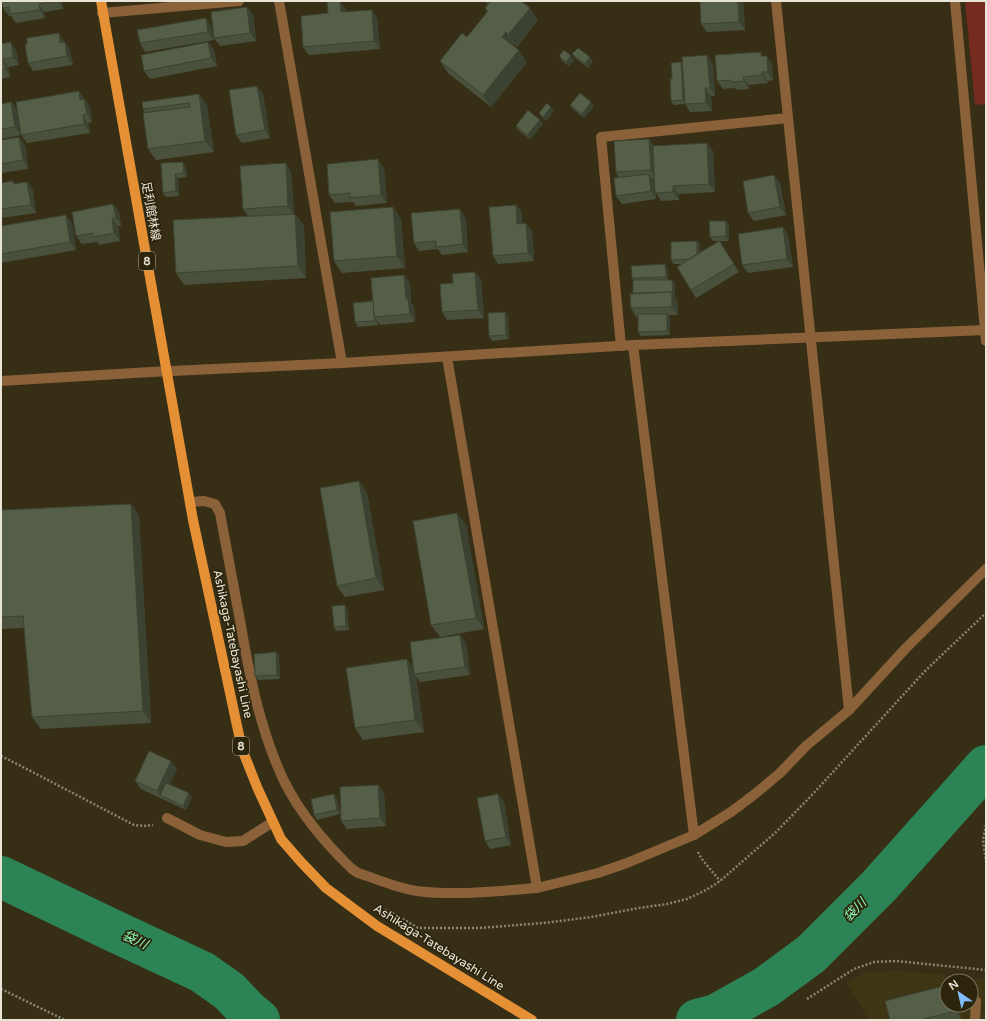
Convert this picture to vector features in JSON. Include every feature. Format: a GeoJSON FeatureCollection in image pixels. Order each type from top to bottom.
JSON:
{"type":"FeatureCollection","features":[{"type":"Feature","properties":{"kind":"main road","name":"足利館林線"},"geometry":{"type":"LineString","coordinates":[[100,1],[193,520],[242,749],[273,822]]}},
{"type":"Feature","properties":{"kind":"main road","name":"Ashikaga-Tatebayashi Line"},"geometry":{"type":"LineString","coordinates":[[273,822],[281,839],[326,888],[377,926],[532,1020]]}},
{"type":"Feature","properties":{"kind":"street"},"geometry":{"type":"LineString","coordinates":[[102,13],[239,1]]}},
{"type":"Feature","properties":{"kind":"street"},"geometry":{"type":"LineString","coordinates":[[279,1],[342,363]]}},
{"type":"Feature","properties":{"kind":"street"},"geometry":{"type":"LineString","coordinates":[[776,1],[849,710]]}},
{"type":"Feature","properties":{"kind":"street"},"geometry":{"type":"LineString","coordinates":[[955,1],[986,341]]}},
{"type":"Feature","properties":{"kind":"street"},"geometry":{"type":"LineString","coordinates":[[621,346],[602,137],[788,118]]}},
{"type":"Feature","properties":{"kind":"street"},"geometry":{"type":"LineString","coordinates":[[1,381],[167,371],[342,363],[633,345],[985,330]]}},
{"type":"Feature","properties":{"kind":"street"},"geometry":{"type":"LineString","coordinates":[[633,345],[694,835]]}},
{"type":"Feature","properties":{"kind":"street"},"geometry":{"type":"LineString","coordinates":[[447,357],[537,888]]}},
{"type":"Feature","properties":{"kind":"street"},"geometry":{"type":"LineString","coordinates":[[190,502],[204,501],[215,504],[220,513],[250,677],[259,712],[275,761],[285,782],[312,824],[336,854],[352,870],[400,887],[426,892],[478,893],[537,888],[598,873],[627,863],[694,835],[731,812],[780,773],[806,746],[849,710],[906,648],[986,569]]}},
{"type":"Feature","properties":{"kind":"street"},"geometry":{"type":"LineString","coordinates":[[167,818],[200,835],[226,842],[243,841],[273,822]]}},
{"type":"Feature","properties":{"kind":"path"},"geometry":{"type":"LineString","coordinates":[[1,756],[134,825],[144,826],[157,824],[167,818]]}},
{"type":"Feature","properties":{"kind":"path"},"geometry":{"type":"LineString","coordinates":[[986,825],[983,840],[986,861]]}},
{"type":"Feature","properties":{"kind":"path"},"geometry":{"type":"LineString","coordinates":[[701,858],[720,881]]}},
{"type":"Feature","properties":{"kind":"path"},"geometry":{"type":"LineString","coordinates":[[388,910],[418,928]]}},
{"type":"Feature","properties":{"kind":"path"},"geometry":{"type":"LineString","coordinates":[[807,999],[854,969],[874,962],[896,961],[986,970]]}},
{"type":"Feature","properties":{"kind":"path"},"geometry":{"type":"LineString","coordinates":[[1,989],[65,1020]]}},
{"type":"Feature","properties":{"kind":"shaded area"},"geometry":{"type":"Polygon","coordinates":[[[965,1],[986,1],[986,104],[975,105],[965,1]]]}},
{"type":"Feature","properties":{"kind":"shaded area"},"geometry":{"type":"Polygon","coordinates":[[[894,970],[939,974],[939,1013],[979,1013],[979,978],[986,979],[986,1020],[869,1020],[846,981],[864,973],[894,970]]]}},
{"type":"Feature","properties":{"kind":"building"},"geometry":{"type":"Polygon","coordinates":[[[2,1],[58,1],[39,4],[40,10],[10,14],[9,7],[3,8],[2,1]]]}},
{"type":"Feature","properties":{"kind":"building"},"geometry":{"type":"Polygon","coordinates":[[[340,1],[341,12],[372,10],[374,41],[303,47],[301,16],[328,13],[327,2],[340,1]]]}},
{"type":"Feature","properties":{"kind":"building"},"geometry":{"type":"Polygon","coordinates":[[[491,1],[521,1],[530,8],[508,35],[506,32],[502,37],[519,50],[483,95],[440,61],[462,33],[467,37],[488,11],[485,8],[491,1]]]}},
{"type":"Feature","properties":{"kind":"building"},"geometry":{"type":"Polygon","coordinates":[[[700,1],[738,1],[739,22],[701,24],[700,1]]]}},
{"type":"Feature","properties":{"kind":"building"},"geometry":{"type":"Polygon","coordinates":[[[247,7],[250,33],[214,38],[211,12],[247,7]]]}},
{"type":"Feature","properties":{"kind":"building"},"geometry":{"type":"Polygon","coordinates":[[[206,18],[208,32],[140,43],[137,30],[206,18]]]}},
{"type":"Feature","properties":{"kind":"building"},"geometry":{"type":"Polygon","coordinates":[[[59,33],[60,43],[65,42],[67,56],[28,63],[25,45],[27,44],[27,38],[59,33]]]}},
{"type":"Feature","properties":{"kind":"building"},"geometry":{"type":"Polygon","coordinates":[[[11,42],[13,57],[3,59],[5,69],[1,70],[1,44],[11,42]]]}},
{"type":"Feature","properties":{"kind":"building"},"geometry":{"type":"Polygon","coordinates":[[[208,42],[211,58],[144,71],[141,55],[208,42]]]}},
{"type":"Feature","properties":{"kind":"building"},"geometry":{"type":"Polygon","coordinates":[[[578,48],[590,57],[585,64],[572,54],[578,48]]]}},
{"type":"Feature","properties":{"kind":"building"},"geometry":{"type":"Polygon","coordinates":[[[564,50],[571,56],[566,62],[559,56],[564,50]]]}},
{"type":"Feature","properties":{"kind":"building"},"geometry":{"type":"Polygon","coordinates":[[[761,52],[761,56],[767,56],[768,72],[762,72],[762,75],[743,77],[744,81],[717,81],[715,55],[761,52]]]}},
{"type":"Feature","properties":{"kind":"building"},"geometry":{"type":"Polygon","coordinates":[[[707,55],[710,88],[705,88],[706,103],[685,104],[682,57],[707,55]]]}},
{"type":"Feature","properties":{"kind":"building"},"geometry":{"type":"Polygon","coordinates":[[[681,62],[683,100],[671,101],[671,63],[681,62]]]}},
{"type":"Feature","properties":{"kind":"building"},"geometry":{"type":"Polygon","coordinates":[[[257,86],[265,130],[236,135],[229,90],[257,86]]]}},
{"type":"Feature","properties":{"kind":"building"},"geometry":{"type":"Polygon","coordinates":[[[79,91],[80,100],[84,99],[87,114],[83,115],[84,124],[21,135],[16,102],[79,91]]]}},
{"type":"Feature","properties":{"kind":"building"},"geometry":{"type":"Polygon","coordinates":[[[580,93],[591,102],[582,114],[570,105],[580,93]]]}},
{"type":"Feature","properties":{"kind":"building"},"geometry":{"type":"Polygon","coordinates":[[[199,94],[205,141],[148,149],[143,113],[190,107],[189,103],[143,109],[142,102],[199,94]]]}},
{"type":"Feature","properties":{"kind":"building"},"geometry":{"type":"Polygon","coordinates":[[[11,102],[15,127],[1,129],[1,104],[11,102]]]}},
{"type":"Feature","properties":{"kind":"building"},"geometry":{"type":"Polygon","coordinates":[[[547,103],[551,107],[543,117],[539,113],[547,103]]]}},
{"type":"Feature","properties":{"kind":"building"},"geometry":{"type":"Polygon","coordinates":[[[528,110],[540,120],[527,135],[516,126],[528,110]]]}},
{"type":"Feature","properties":{"kind":"building"},"geometry":{"type":"Polygon","coordinates":[[[19,137],[23,160],[1,164],[1,140],[19,137]]]}},
{"type":"Feature","properties":{"kind":"building"},"geometry":{"type":"Polygon","coordinates":[[[649,139],[651,170],[616,172],[614,141],[649,139]]]}},
{"type":"Feature","properties":{"kind":"building"},"geometry":{"type":"Polygon","coordinates":[[[707,143],[709,184],[673,186],[673,192],[655,193],[653,146],[707,143]]]}},
{"type":"Feature","properties":{"kind":"building"},"geometry":{"type":"Polygon","coordinates":[[[378,159],[381,195],[350,198],[350,193],[329,195],[327,164],[378,159]]]}},
{"type":"Feature","properties":{"kind":"building"},"geometry":{"type":"Polygon","coordinates":[[[183,162],[184,173],[175,174],[176,191],[163,193],[161,163],[183,162]]]}},
{"type":"Feature","properties":{"kind":"building"},"geometry":{"type":"Polygon","coordinates":[[[286,163],[288,206],[243,209],[240,166],[286,163]]]}},
{"type":"Feature","properties":{"kind":"building"},"geometry":{"type":"Polygon","coordinates":[[[649,174],[651,191],[616,196],[614,178],[649,174]]]}},
{"type":"Feature","properties":{"kind":"building"},"geometry":{"type":"Polygon","coordinates":[[[774,175],[780,207],[748,213],[743,181],[774,175]]]}},
{"type":"Feature","properties":{"kind":"building"},"geometry":{"type":"Polygon","coordinates":[[[13,181],[13,184],[27,182],[31,205],[1,209],[1,183],[13,181]]]}},
{"type":"Feature","properties":{"kind":"building"},"geometry":{"type":"Polygon","coordinates":[[[113,204],[116,218],[112,218],[114,233],[93,237],[93,233],[76,236],[72,212],[113,204]]]}},
{"type":"Feature","properties":{"kind":"building"},"geometry":{"type":"Polygon","coordinates":[[[516,205],[517,224],[526,223],[528,253],[493,256],[489,207],[516,205]]]}},
{"type":"Feature","properties":{"kind":"building"},"geometry":{"type":"Polygon","coordinates":[[[393,207],[397,256],[334,261],[330,212],[393,207]]]}},
{"type":"Feature","properties":{"kind":"building"},"geometry":{"type":"Polygon","coordinates":[[[460,209],[463,244],[436,247],[436,241],[414,243],[411,213],[460,209]]]}},
{"type":"Feature","properties":{"kind":"building"},"geometry":{"type":"Polygon","coordinates":[[[295,214],[298,266],[176,273],[173,220],[295,214]]]}},
{"type":"Feature","properties":{"kind":"building"},"geometry":{"type":"Polygon","coordinates":[[[66,215],[70,242],[1,254],[1,226],[66,215]]]}},
{"type":"Feature","properties":{"kind":"building"},"geometry":{"type":"Polygon","coordinates":[[[709,221],[726,221],[726,236],[710,237],[709,221]]]}},
{"type":"Feature","properties":{"kind":"building"},"geometry":{"type":"Polygon","coordinates":[[[783,227],[787,259],[742,265],[738,234],[783,227]]]}},
{"type":"Feature","properties":{"kind":"building"},"geometry":{"type":"Polygon","coordinates":[[[697,241],[697,254],[689,259],[671,260],[671,242],[697,241]]]}},
{"type":"Feature","properties":{"kind":"building"},"geometry":{"type":"Polygon","coordinates":[[[719,241],[734,264],[691,290],[677,267],[719,241]]]}},
{"type":"Feature","properties":{"kind":"building"},"geometry":{"type":"Polygon","coordinates":[[[665,264],[666,277],[632,278],[631,266],[665,264]]]}},
{"type":"Feature","properties":{"kind":"building"},"geometry":{"type":"Polygon","coordinates":[[[475,272],[478,310],[442,312],[440,284],[453,283],[452,274],[475,272]]]}},
{"type":"Feature","properties":{"kind":"building"},"geometry":{"type":"Polygon","coordinates":[[[404,275],[406,299],[408,299],[410,314],[374,317],[371,278],[404,275]]]}},
{"type":"Feature","properties":{"kind":"building"},"geometry":{"type":"Polygon","coordinates":[[[633,280],[672,280],[673,294],[672,292],[633,293],[633,280]]]}},
{"type":"Feature","properties":{"kind":"building"},"geometry":{"type":"Polygon","coordinates":[[[672,292],[672,307],[631,308],[630,294],[672,292]]]}},
{"type":"Feature","properties":{"kind":"building"},"geometry":{"type":"Polygon","coordinates":[[[373,301],[375,321],[355,322],[353,303],[373,301]]]}},
{"type":"Feature","properties":{"kind":"building"},"geometry":{"type":"Polygon","coordinates":[[[505,312],[506,335],[489,336],[488,313],[505,312]]]}},
{"type":"Feature","properties":{"kind":"building"},"geometry":{"type":"Polygon","coordinates":[[[638,314],[667,314],[667,331],[638,332],[638,314]]]}},
{"type":"Feature","properties":{"kind":"building"},"geometry":{"type":"Polygon","coordinates":[[[359,481],[376,578],[337,586],[320,488],[359,481]]]}},
{"type":"Feature","properties":{"kind":"building"},"geometry":{"type":"Polygon","coordinates":[[[131,504],[143,711],[32,717],[23,616],[1,617],[1,510],[131,504]]]}},
{"type":"Feature","properties":{"kind":"building"},"geometry":{"type":"Polygon","coordinates":[[[457,513],[476,618],[431,625],[413,521],[457,513]]]}},
{"type":"Feature","properties":{"kind":"building"},"geometry":{"type":"Polygon","coordinates":[[[345,605],[346,626],[334,627],[332,606],[345,605]]]}},
{"type":"Feature","properties":{"kind":"building"},"geometry":{"type":"Polygon","coordinates":[[[460,635],[465,667],[414,674],[410,642],[460,635]]]}},
{"type":"Feature","properties":{"kind":"building"},"geometry":{"type":"Polygon","coordinates":[[[276,652],[277,675],[255,676],[254,654],[276,652]]]}},
{"type":"Feature","properties":{"kind":"building"},"geometry":{"type":"Polygon","coordinates":[[[407,659],[415,720],[355,728],[346,668],[407,659]]]}},
{"type":"Feature","properties":{"kind":"building"},"geometry":{"type":"Polygon","coordinates":[[[149,751],[171,761],[157,791],[135,781],[149,751]]]}},
{"type":"Feature","properties":{"kind":"building"},"geometry":{"type":"Polygon","coordinates":[[[166,783],[189,793],[183,806],[160,795],[166,783]]]}},
{"type":"Feature","properties":{"kind":"building"},"geometry":{"type":"Polygon","coordinates":[[[378,785],[380,818],[341,821],[340,787],[378,785]]]}},
{"type":"Feature","properties":{"kind":"building"},"geometry":{"type":"Polygon","coordinates":[[[334,794],[337,810],[314,815],[311,799],[334,794]]]}},
{"type":"Feature","properties":{"kind":"building"},"geometry":{"type":"Polygon","coordinates":[[[498,794],[506,837],[485,841],[477,798],[498,794]]]}},
{"type":"Feature","properties":{"kind":"building"},"geometry":{"type":"Polygon","coordinates":[[[939,987],[939,1013],[948,1013],[919,1020],[890,1020],[885,1001],[939,987]]]}},
{"type":"Feature","properties":{"kind":"waterway","name":"袋川"},"geometry":{"type":"LineString","coordinates":[[697,1020],[716,1015],[766,987],[811,954],[879,886],[986,766]]}},
{"type":"Feature","properties":{"kind":"waterway","name":"袋川"},"geometry":{"type":"LineString","coordinates":[[1,877],[202,972],[229,991],[259,1020]]}}]}
